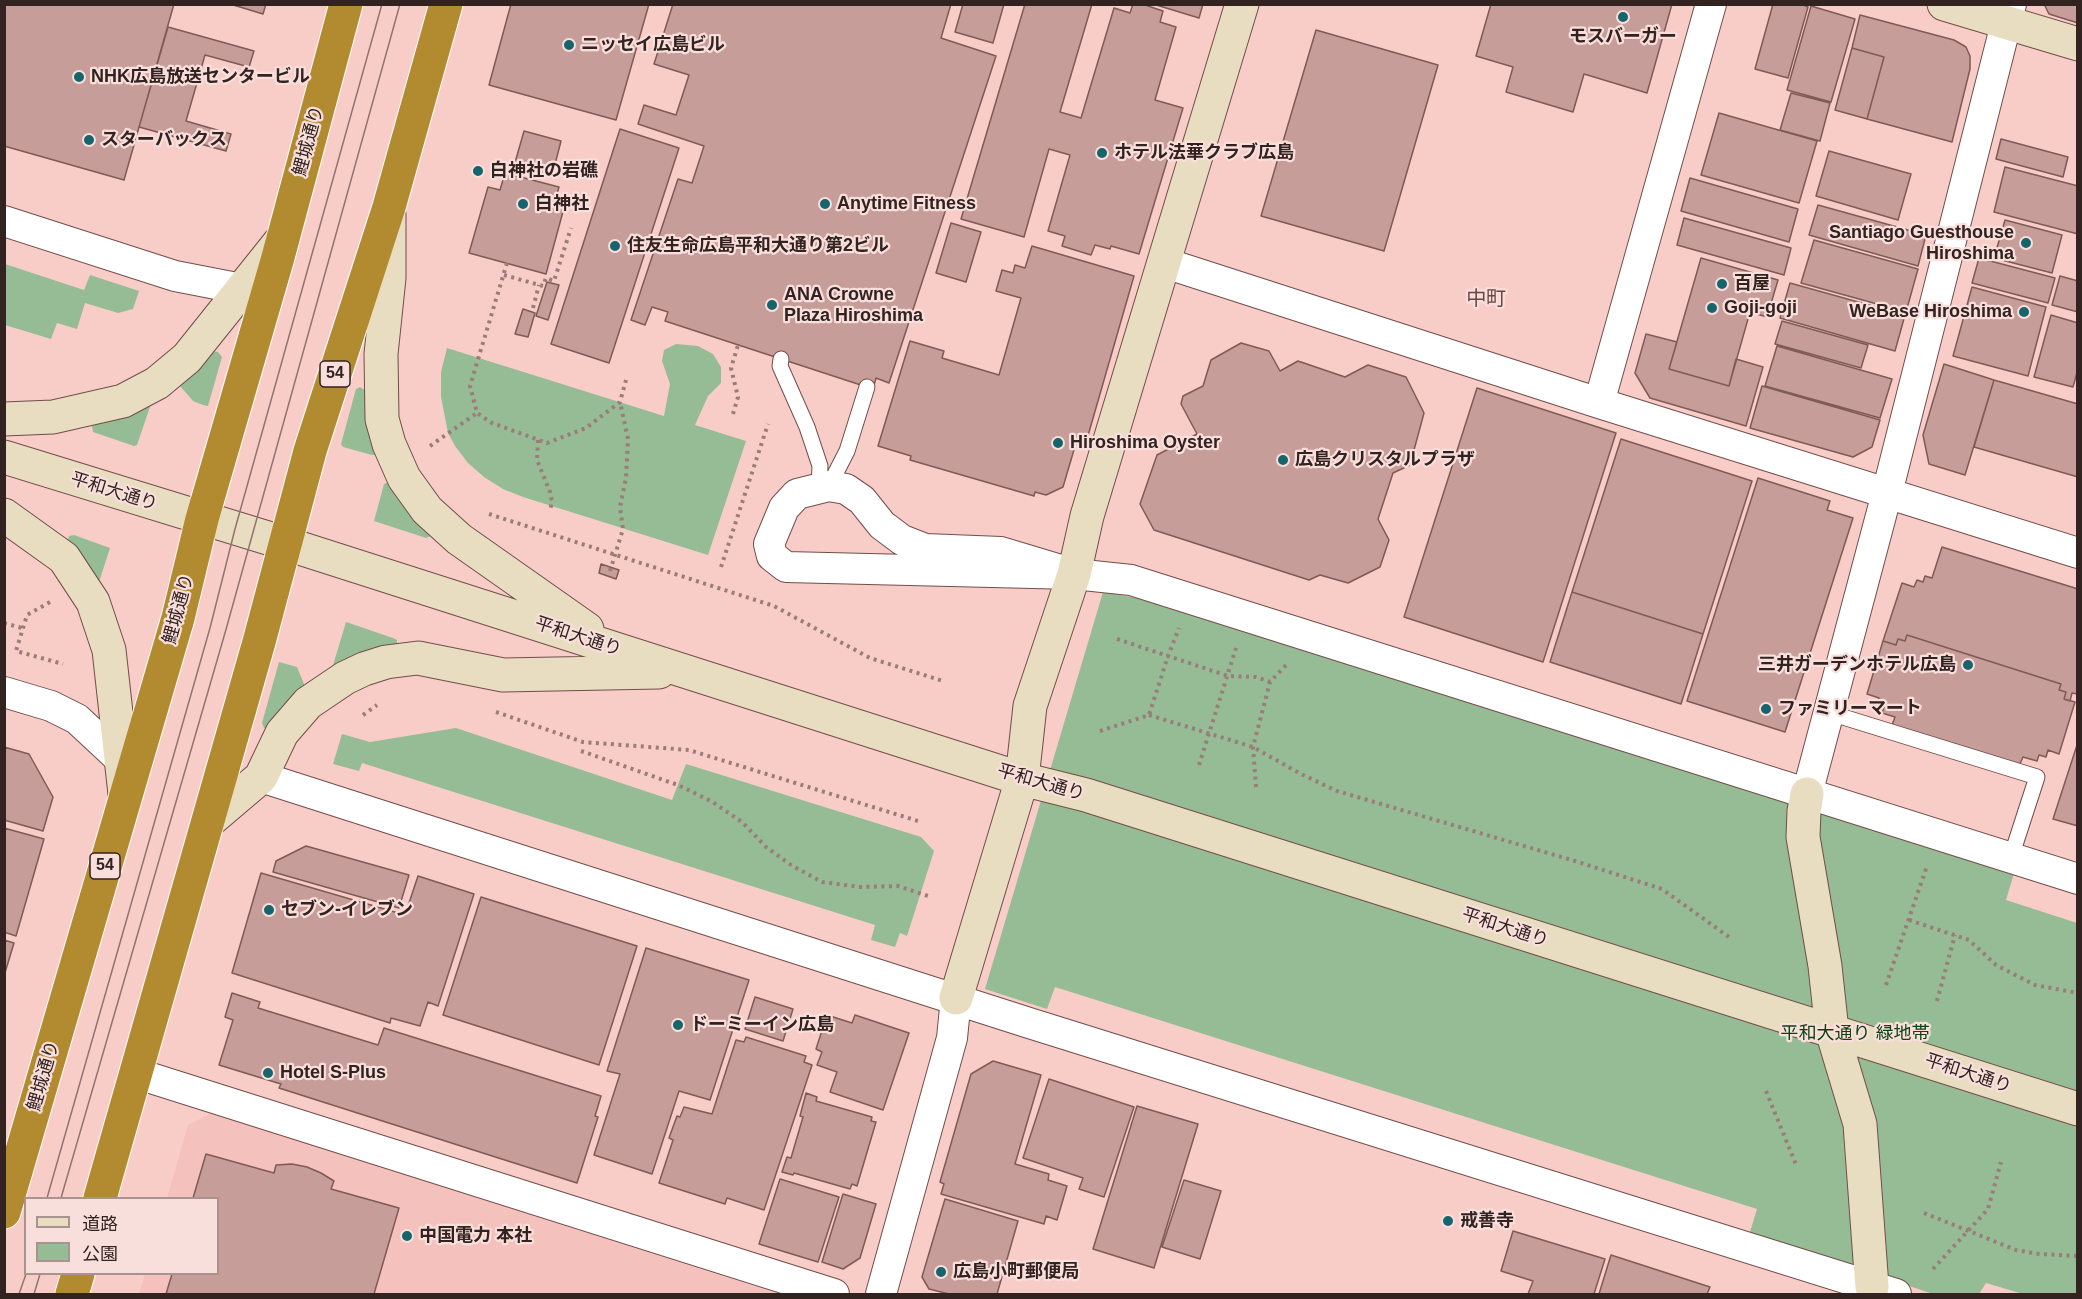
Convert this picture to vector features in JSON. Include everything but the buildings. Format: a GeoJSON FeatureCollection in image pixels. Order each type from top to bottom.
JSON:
{"type":"FeatureCollection","features":[{"type":"Feature","properties":{"kind":"highway","name":"鯉城通り"},"geometry":{"type":"LineString","coordinates":[[4,1212],[178,618],[202,519],[283,238],[346,4]]}},
{"type":"Feature","properties":{"kind":"highway","name":"54"},"geometry":{"type":"LineString","coordinates":[[100,1197],[259,642],[310,451],[389,207],[446,4]]}},
{"type":"Feature","properties":{"kind":"highway"},"geometry":{"type":"LineString","coordinates":[[72,1294],[78,1275]]}},
{"type":"Feature","properties":{"kind":"street"},"geometry":{"type":"LineString","coordinates":[[881,1294],[952,1038],[956,998],[1022,779],[1030,706],[1074,574],[1087,516],[1242,4]]}},
{"type":"Feature","properties":{"kind":"street"},"geometry":{"type":"LineString","coordinates":[[1599,403],[1711,4]]}},
{"type":"Feature","properties":{"kind":"street"},"geometry":{"type":"LineString","coordinates":[[1944,4],[2009,13],[2078,44]]}},
{"type":"Feature","properties":{"kind":"street"},"geometry":{"type":"LineString","coordinates":[[261,777],[1880,1292],[1860,1124],[1832,1031],[1825,966],[1803,837],[1804,811],[2009,13]]}},
{"type":"Feature","properties":{"kind":"street"},"geometry":{"type":"LineString","coordinates":[[389,207],[389,279],[381,354],[382,419],[389,444],[404,478],[427,510],[459,540],[615,648]]}},
{"type":"Feature","properties":{"kind":"street"},"geometry":{"type":"LineString","coordinates":[[4,221],[175,276],[242,289]]}},
{"type":"Feature","properties":{"kind":"street"},"geometry":{"type":"LineString","coordinates":[[4,420],[53,417],[123,401],[157,383],[187,358],[283,238]]}},
{"type":"Feature","properties":{"kind":"street"},"geometry":{"type":"LineString","coordinates":[[1165,263],[1599,403],[2078,553]]}},
{"type":"Feature","properties":{"kind":"street","name":"平和大通り"},"geometry":{"type":"LineString","coordinates":[[4,457],[284,543],[1022,779],[1086,795],[2078,1109]]}},
{"type":"Feature","properties":{"kind":"street"},"geometry":{"type":"LineString","coordinates":[[1074,574],[1001,552],[925,549],[902,540],[882,525],[862,500],[846,489],[824,487],[797,494],[784,508],[770,544],[772,556],[786,567],[1074,574],[1131,580],[2078,879]]}},
{"type":"Feature","properties":{"kind":"street"},"geometry":{"type":"LineString","coordinates":[[4,515],[64,558],[93,602],[109,650],[125,794]]}},
{"type":"Feature","properties":{"kind":"street"},"geometry":{"type":"LineString","coordinates":[[208,822],[261,777],[282,733],[308,703],[345,678],[386,662],[418,658],[503,675],[688,672]]}},
{"type":"Feature","properties":{"kind":"street"},"geometry":{"type":"LineString","coordinates":[[4,692],[51,706],[77,719],[121,760]]}},
{"type":"Feature","properties":{"kind":"street"},"geometry":{"type":"LineString","coordinates":[[135,1073],[834,1294]]}},
{"type":"Feature","properties":{"kind":"lane"},"geometry":{"type":"LineString","coordinates":[[781,359],[780,366],[807,427],[820,466],[824,487]]}},
{"type":"Feature","properties":{"kind":"lane"},"geometry":{"type":"LineString","coordinates":[[824,487],[847,451],[867,387]]}},
{"type":"Feature","properties":{"kind":"lane"},"geometry":{"type":"LineString","coordinates":[[1830,713],[2037,777],[2011,857]]}},
{"type":"Feature","properties":{"kind":"path"},"geometry":{"type":"LineString","coordinates":[[504,275],[543,286],[546,279],[554,281],[571,228]]}},
{"type":"Feature","properties":{"kind":"path"},"geometry":{"type":"LineString","coordinates":[[507,263],[470,386],[477,413],[492,423],[547,443],[586,428],[620,402]]}},
{"type":"Feature","properties":{"kind":"path"},"geometry":{"type":"LineString","coordinates":[[532,308],[539,285]]}},
{"type":"Feature","properties":{"kind":"path"},"geometry":{"type":"LineString","coordinates":[[733,414],[738,397],[731,368],[738,345]]}},
{"type":"Feature","properties":{"kind":"path"},"geometry":{"type":"LineString","coordinates":[[610,571],[623,535],[620,507],[626,478],[628,439],[620,402],[626,380]]}},
{"type":"Feature","properties":{"kind":"path"},"geometry":{"type":"LineString","coordinates":[[430,446],[477,413]]}},
{"type":"Feature","properties":{"kind":"path"},"geometry":{"type":"LineString","coordinates":[[721,567],[768,424]]}},
{"type":"Feature","properties":{"kind":"path"},"geometry":{"type":"LineString","coordinates":[[538,440],[537,460],[550,492],[552,501],[550,511]]}},
{"type":"Feature","properties":{"kind":"path"},"geometry":{"type":"LineString","coordinates":[[482,512],[774,606],[870,658],[943,681]]}},
{"type":"Feature","properties":{"kind":"path"},"geometry":{"type":"LineString","coordinates":[[58,598],[27,615],[16,651],[63,664]]}},
{"type":"Feature","properties":{"kind":"path"},"geometry":{"type":"LineString","coordinates":[[1149,715],[1182,621]]}},
{"type":"Feature","properties":{"kind":"path"},"geometry":{"type":"LineString","coordinates":[[4,622],[22,628]]}},
{"type":"Feature","properties":{"kind":"path"},"geometry":{"type":"LineString","coordinates":[[1117,639],[1228,676],[1256,677],[1270,682]]}},
{"type":"Feature","properties":{"kind":"path"},"geometry":{"type":"LineString","coordinates":[[1199,765],[1239,639]]}},
{"type":"Feature","properties":{"kind":"path"},"geometry":{"type":"LineString","coordinates":[[1256,787],[1253,747],[1270,682],[1293,656]]}},
{"type":"Feature","properties":{"kind":"path"},"geometry":{"type":"LineString","coordinates":[[363,715],[379,703]]}},
{"type":"Feature","properties":{"kind":"path"},"geometry":{"type":"LineString","coordinates":[[485,709],[583,742],[689,750],[918,821]]}},
{"type":"Feature","properties":{"kind":"path"},"geometry":{"type":"LineString","coordinates":[[1100,731],[1149,715],[1253,747],[1337,791],[1662,889],[1729,937]]}},
{"type":"Feature","properties":{"kind":"path"},"geometry":{"type":"LineString","coordinates":[[581,752],[678,785],[711,801],[742,822],[766,846],[790,865],[822,882],[860,887],[898,886],[928,896]]}},
{"type":"Feature","properties":{"kind":"path"},"geometry":{"type":"LineString","coordinates":[[1886,985],[1929,861]]}},
{"type":"Feature","properties":{"kind":"path"},"geometry":{"type":"LineString","coordinates":[[1909,920],[1969,940],[1996,965],[2035,985],[2078,993]]}},
{"type":"Feature","properties":{"kind":"path"},"geometry":{"type":"LineString","coordinates":[[1937,1001],[1955,935]]}},
{"type":"Feature","properties":{"kind":"path"},"geometry":{"type":"LineString","coordinates":[[1766,1090],[1797,1167]]}},
{"type":"Feature","properties":{"kind":"path"},"geometry":{"type":"LineString","coordinates":[[1933,1269],[1988,1209],[2001,1162]]}},
{"type":"Feature","properties":{"kind":"path"},"geometry":{"type":"LineString","coordinates":[[1924,1214],[2016,1250],[2078,1257]]}},
{"type":"Feature","properties":{"kind":"shaded area","name":"中国電力 本社"},"geometry":{"type":"Polygon","coordinates":[[[212,1113],[778,1294],[139,1294],[145,1275],[219,1275],[219,1197],[167,1197],[188,1125],[212,1113]]]}},
{"type":"Feature","properties":{"kind":"green space"},"geometry":{"type":"Polygon","coordinates":[[[5,264],[84,290],[90,275],[139,291],[133,309],[118,313],[85,303],[77,329],[57,323],[51,339],[5,325],[5,264]]]}},
{"type":"Feature","properties":{"kind":"green space"},"geometry":{"type":"Polygon","coordinates":[[[676,344],[698,346],[713,354],[721,367],[721,383],[708,396],[695,425],[746,441],[708,555],[503,489],[468,463],[448,433],[441,397],[441,372],[447,348],[664,416],[670,384],[662,361],[664,350],[676,344]]]}},
{"type":"Feature","properties":{"kind":"green space"},"geometry":{"type":"Polygon","coordinates":[[[213,351],[218,352],[222,357],[208,406],[193,401],[180,386],[213,351]]]}},
{"type":"Feature","properties":{"kind":"green space"},"geometry":{"type":"Polygon","coordinates":[[[360,387],[366,391],[376,455],[343,447],[341,444],[356,389],[360,387]]]}},
{"type":"Feature","properties":{"kind":"green space"},"geometry":{"type":"Polygon","coordinates":[[[152,401],[137,445],[134,446],[93,432],[92,426],[97,423],[152,401]]]}},
{"type":"Feature","properties":{"kind":"green space"},"geometry":{"type":"Polygon","coordinates":[[[391,481],[432,533],[431,536],[426,538],[374,521],[384,484],[391,481]]]}},
{"type":"Feature","properties":{"kind":"green space"},"geometry":{"type":"Polygon","coordinates":[[[74,535],[110,548],[99,582],[67,543],[69,536],[74,535]]]}},
{"type":"Feature","properties":{"kind":"green space","name":"平和大通り 緑地帯"},"geometry":{"type":"Polygon","coordinates":[[[1103,592],[1148,600],[2015,870],[2006,900],[2077,923],[2077,1294],[2023,1294],[1986,1283],[1979,1294],[1933,1294],[1750,1232],[1757,1209],[1055,987],[1047,1009],[985,989],[1103,592]]]}},
{"type":"Feature","properties":{"kind":"green space"},"geometry":{"type":"Polygon","coordinates":[[[346,622],[393,638],[397,640],[397,644],[395,647],[331,672],[346,622]]]}},
{"type":"Feature","properties":{"kind":"green space"},"geometry":{"type":"Polygon","coordinates":[[[279,662],[297,667],[306,689],[267,728],[264,728],[262,723],[279,662]]]}},
{"type":"Feature","properties":{"kind":"green space"},"geometry":{"type":"Polygon","coordinates":[[[456,728],[672,800],[686,764],[921,837],[934,851],[907,936],[900,933],[895,947],[871,940],[875,925],[362,763],[359,771],[333,764],[342,734],[370,742],[456,728]]]}},
{"type":"Feature","properties":{"kind":"tram line"},"geometry":{"type":"LineString","coordinates":[[47,1197],[210,628],[235,529],[382,4]]}},
{"type":"Feature","properties":{"kind":"tram line"},"geometry":{"type":"LineString","coordinates":[[61,1197],[225,633],[400,4]]}},
{"type":"Feature","properties":{"kind":"tram line"},"geometry":{"type":"LineString","coordinates":[[19,1294],[26,1275]]}},
{"type":"Feature","properties":{"kind":"tram line"},"geometry":{"type":"LineString","coordinates":[[34,1294],[40,1275]]}},
{"type":"Feature","properties":{"kind":"place","name":"モスバーガー"},"geometry":{"type":"Point","coordinates":[1623,17]}},
{"type":"Feature","properties":{"kind":"place","name":"ニッセイ広島ビル"},"geometry":{"type":"Point","coordinates":[569,45]}},
{"type":"Feature","properties":{"kind":"place","name":"NHK広島放送センタービル"},"geometry":{"type":"Point","coordinates":[79,77]}},
{"type":"Feature","properties":{"kind":"place","name":"スターバックス"},"geometry":{"type":"Point","coordinates":[89,140]}},
{"type":"Feature","properties":{"kind":"place","name":"ホテル法華クラブ広島"},"geometry":{"type":"Point","coordinates":[1102,153]}},
{"type":"Feature","properties":{"kind":"place","name":"白神社の岩礁"},"geometry":{"type":"Point","coordinates":[478,171]}},
{"type":"Feature","properties":{"kind":"place","name":"白神社"},"geometry":{"type":"Point","coordinates":[523,204]}},
{"type":"Feature","properties":{"kind":"place","name":"Anytime Fitness"},"geometry":{"type":"Point","coordinates":[825,204]}},
{"type":"Feature","properties":{"kind":"place","name":"Santiago Guesthouse Hiroshima"},"geometry":{"type":"Point","coordinates":[2026,243]}},
{"type":"Feature","properties":{"kind":"place","name":"住友生命広島平和大通り第2ビル"},"geometry":{"type":"Point","coordinates":[615,246]}},
{"type":"Feature","properties":{"kind":"place","name":"百屋"},"geometry":{"type":"Point","coordinates":[1722,284]}},
{"type":"Feature","properties":{"kind":"place","name":"ANA Crowne Plaza Hiroshima"},"geometry":{"type":"Point","coordinates":[772,305]}},
{"type":"Feature","properties":{"kind":"place","name":"Goji-goji"},"geometry":{"type":"Point","coordinates":[1712,308]}},
{"type":"Feature","properties":{"kind":"place","name":"WeBase Hiroshima"},"geometry":{"type":"Point","coordinates":[2024,312]}},
{"type":"Feature","properties":{"kind":"place","name":"Hiroshima Oyster"},"geometry":{"type":"Point","coordinates":[1058,443]}},
{"type":"Feature","properties":{"kind":"place","name":"広島クリスタルプラザ"},"geometry":{"type":"Point","coordinates":[1283,460]}},
{"type":"Feature","properties":{"kind":"place","name":"三井ガーデンホテル広島"},"geometry":{"type":"Point","coordinates":[1968,665]}},
{"type":"Feature","properties":{"kind":"place","name":"ファミリーマート"},"geometry":{"type":"Point","coordinates":[1766,709]}},
{"type":"Feature","properties":{"kind":"place","name":"セブン-イレブン"},"geometry":{"type":"Point","coordinates":[269,910]}},
{"type":"Feature","properties":{"kind":"place","name":"ドーミーイン広島"},"geometry":{"type":"Point","coordinates":[678,1025]}},
{"type":"Feature","properties":{"kind":"place","name":"Hotel S-Plus"},"geometry":{"type":"Point","coordinates":[268,1073]}},
{"type":"Feature","properties":{"kind":"place","name":"戒善寺"},"geometry":{"type":"Point","coordinates":[1448,1221]}},
{"type":"Feature","properties":{"kind":"place","name":"中国電力 本社"},"geometry":{"type":"Point","coordinates":[407,1236]}},
{"type":"Feature","properties":{"kind":"place","name":"広島小町郵便局"},"geometry":{"type":"Point","coordinates":[941,1272]}},
{"type":"Feature","properties":{"kind":"district","name":"中町"},"geometry":{"type":"Point","coordinates":[1486,299]}}]}
